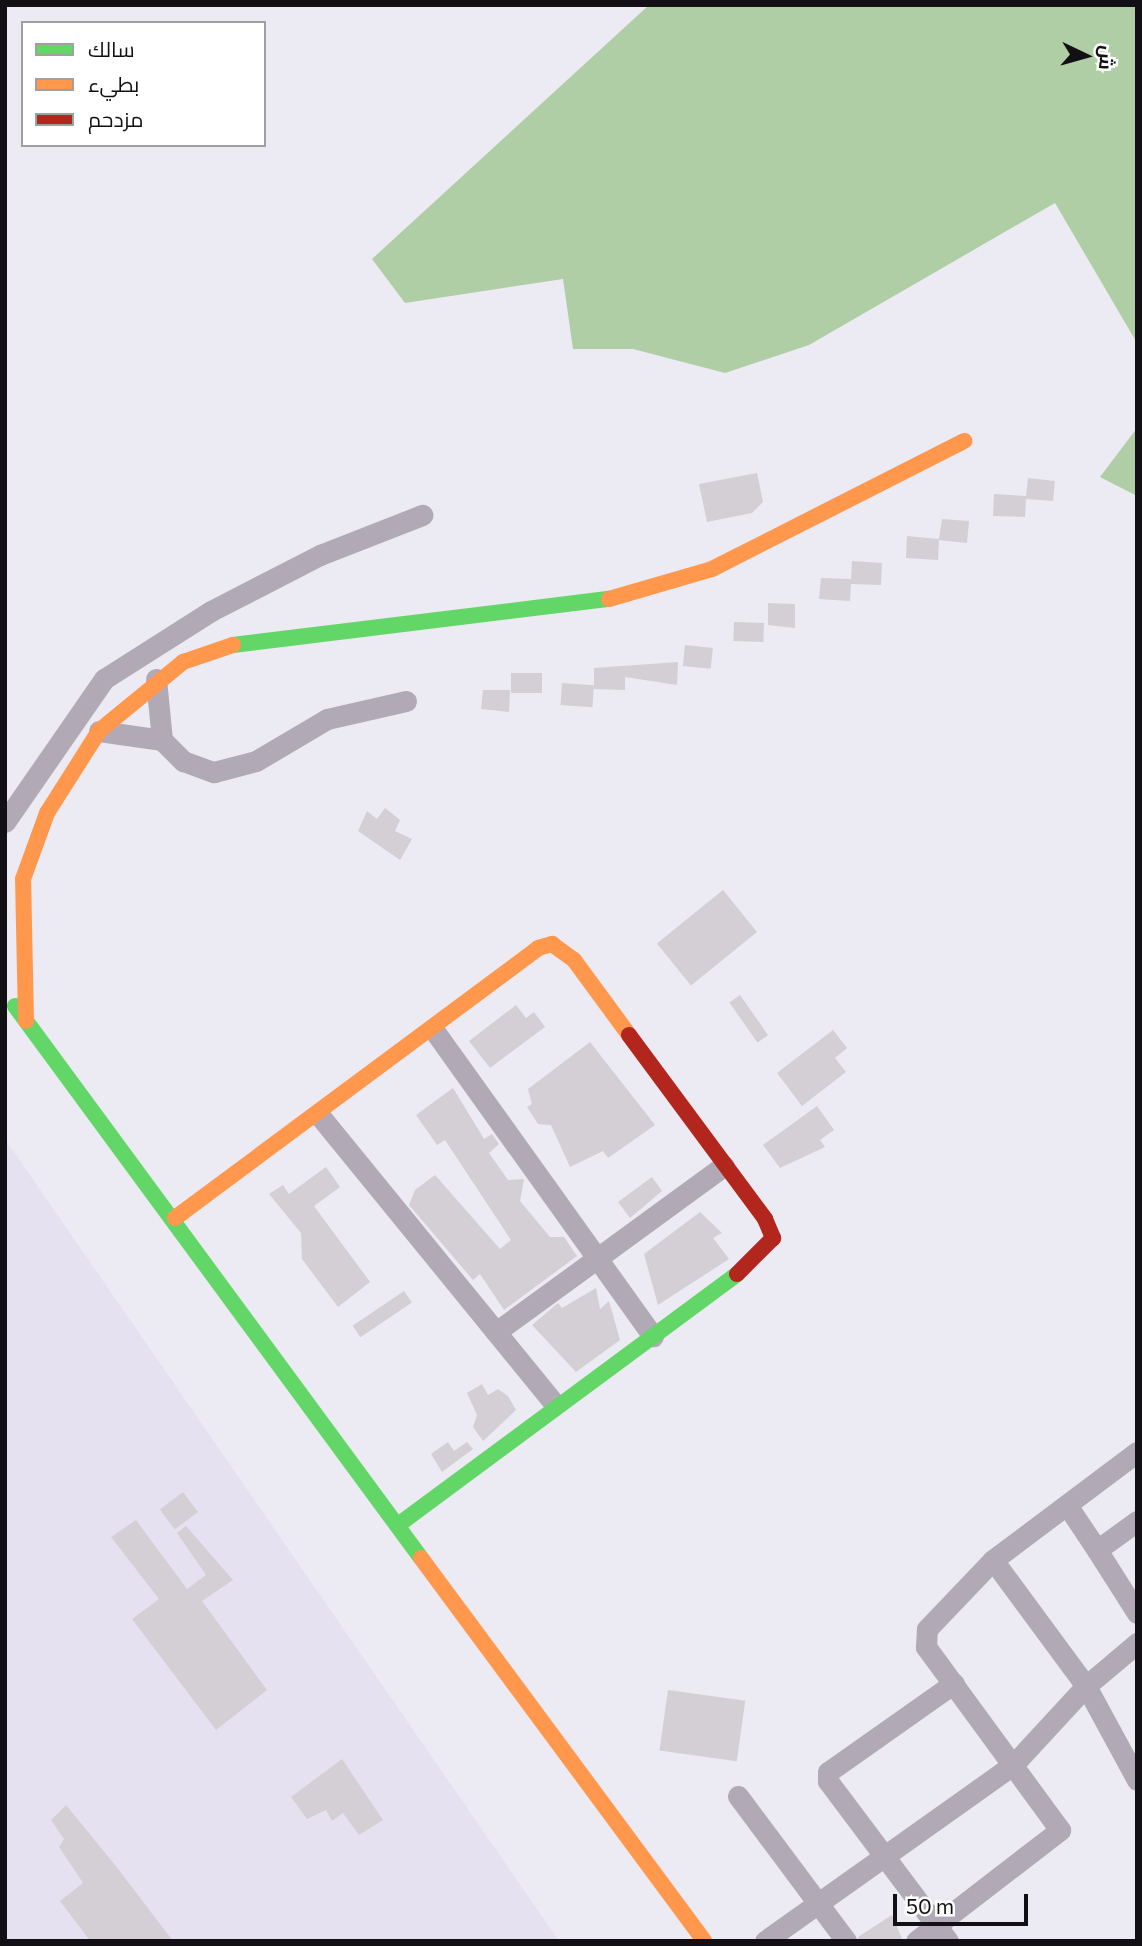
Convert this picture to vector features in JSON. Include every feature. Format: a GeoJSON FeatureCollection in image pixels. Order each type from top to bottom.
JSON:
{"type":"FeatureCollection","features":[{"type":"Feature","properties":{"kind":"street"},"geometry":{"type":"LineString","coordinates":[[26,1021],[14,882],[64,781],[99,731],[156,679],[216,647],[249,640],[557,608],[658,589],[712,569],[964,441]]}},
{"type":"Feature","properties":{"kind":"street"},"geometry":{"type":"LineString","coordinates":[[5,822],[104,679],[211,611],[320,555],[422,515]]}},
{"type":"Feature","properties":{"kind":"street"},"geometry":{"type":"LineString","coordinates":[[156,679],[162,740]]}},
{"type":"Feature","properties":{"kind":"street"},"geometry":{"type":"LineString","coordinates":[[99,731],[162,740],[201,770],[236,769],[327,719],[406,701]]}},
{"type":"Feature","properties":{"kind":"street"},"geometry":{"type":"LineString","coordinates":[[175,1219],[319,1115],[538,948],[559,947],[771,1228],[771,1245],[653,1336],[555,1404],[397,1525]]}},
{"type":"Feature","properties":{"kind":"street"},"geometry":{"type":"LineString","coordinates":[[5,992],[175,1219],[704,1941]]}},
{"type":"Feature","properties":{"kind":"street"},"geometry":{"type":"LineString","coordinates":[[433,1029],[599,1256],[653,1336]]}},
{"type":"Feature","properties":{"kind":"street"},"geometry":{"type":"LineString","coordinates":[[319,1115],[555,1404]]}},
{"type":"Feature","properties":{"kind":"street"},"geometry":{"type":"LineString","coordinates":[[495,1332],[724,1166]]}},
{"type":"Feature","properties":{"kind":"street"},"geometry":{"type":"LineString","coordinates":[[916,1941],[943,1932],[1057,1838],[1059,1824],[926,1647],[927,1629],[993,1560],[1137,1452]]}},
{"type":"Feature","properties":{"kind":"street"},"geometry":{"type":"LineString","coordinates":[[1067,1505],[1137,1613]]}},
{"type":"Feature","properties":{"kind":"street"},"geometry":{"type":"LineString","coordinates":[[1097,1550],[1137,1521]]}},
{"type":"Feature","properties":{"kind":"street"},"geometry":{"type":"LineString","coordinates":[[993,1560],[1086,1686],[1137,1780]]}},
{"type":"Feature","properties":{"kind":"street"},"geometry":{"type":"LineString","coordinates":[[765,1941],[883,1852],[1013,1765],[1086,1686],[1137,1643]]}},
{"type":"Feature","properties":{"kind":"street"},"geometry":{"type":"LineString","coordinates":[[943,1932],[828,1772],[954,1683]]}},
{"type":"Feature","properties":{"kind":"street"},"geometry":{"type":"LineString","coordinates":[[738,1796],[815,1903],[846,1941]]}},
{"type":"Feature","properties":{"kind":"shaded area"},"geometry":{"type":"Polygon","coordinates":[[[5,1139],[559,1941],[5,1941],[5,1139]]]}},
{"type":"Feature","properties":{"kind":"green space"},"geometry":{"type":"Polygon","coordinates":[[[649,5],[1137,5],[1137,343],[1055,203],[809,345],[725,373],[633,349],[573,349],[563,279],[405,303],[372,259],[649,5]]]}},
{"type":"Feature","properties":{"kind":"green space"},"geometry":{"type":"Polygon","coordinates":[[[1137,428],[1137,496],[1100,477],[1137,428]]]}},
{"type":"Feature","properties":{"kind":"building"},"geometry":{"type":"Polygon","coordinates":[[[757,473],[763,502],[752,513],[707,522],[699,484],[757,473]]]}},
{"type":"Feature","properties":{"kind":"building"},"geometry":{"type":"Polygon","coordinates":[[[1028,478],[1055,481],[1053,501],[1026,499],[1025,517],[993,516],[994,494],[1026,496],[1028,478]]]}},
{"type":"Feature","properties":{"kind":"building"},"geometry":{"type":"Polygon","coordinates":[[[942,519],[969,521],[967,543],[939,540],[938,560],[906,558],[907,536],[939,539],[942,519]]]}},
{"type":"Feature","properties":{"kind":"building"},"geometry":{"type":"Polygon","coordinates":[[[852,561],[882,563],[881,585],[851,584],[850,601],[819,599],[821,578],[851,579],[852,561]]]}},
{"type":"Feature","properties":{"kind":"building"},"geometry":{"type":"Polygon","coordinates":[[[768,603],[795,604],[795,628],[768,625],[768,603]]]}},
{"type":"Feature","properties":{"kind":"building"},"geometry":{"type":"Polygon","coordinates":[[[734,622],[764,623],[763,642],[733,641],[734,622]]]}},
{"type":"Feature","properties":{"kind":"building"},"geometry":{"type":"Polygon","coordinates":[[[685,645],[713,648],[711,669],[683,666],[685,645]]]}},
{"type":"Feature","properties":{"kind":"building"},"geometry":{"type":"Polygon","coordinates":[[[678,662],[677,685],[625,677],[625,690],[594,689],[594,668],[678,662]]]}},
{"type":"Feature","properties":{"kind":"building"},"geometry":{"type":"Polygon","coordinates":[[[511,673],[542,673],[542,693],[511,693],[511,673]]]}},
{"type":"Feature","properties":{"kind":"building"},"geometry":{"type":"Polygon","coordinates":[[[562,683],[594,685],[592,707],[560,705],[562,683]]]}},
{"type":"Feature","properties":{"kind":"building"},"geometry":{"type":"Polygon","coordinates":[[[483,690],[510,690],[509,712],[481,709],[483,690]]]}},
{"type":"Feature","properties":{"kind":"building"},"geometry":{"type":"Polygon","coordinates":[[[385,808],[400,820],[395,831],[412,839],[400,860],[358,831],[367,811],[377,819],[385,808]]]}},
{"type":"Feature","properties":{"kind":"building"},"geometry":{"type":"Polygon","coordinates":[[[723,890],[757,932],[691,985],[657,943],[723,890]]]}},
{"type":"Feature","properties":{"kind":"building"},"geometry":{"type":"Polygon","coordinates":[[[740,995],[768,1035],[757,1043],[729,1002],[740,995]]]}},
{"type":"Feature","properties":{"kind":"building"},"geometry":{"type":"Polygon","coordinates":[[[516,1005],[526,1018],[534,1012],[545,1027],[490,1068],[469,1041],[516,1005]]]}},
{"type":"Feature","properties":{"kind":"building"},"geometry":{"type":"Polygon","coordinates":[[[833,1030],[847,1048],[835,1058],[846,1072],[802,1106],[777,1073],[833,1030]]]}},
{"type":"Feature","properties":{"kind":"building"},"geometry":{"type":"Polygon","coordinates":[[[590,1042],[655,1125],[608,1158],[603,1151],[570,1167],[551,1125],[538,1124],[527,1107],[532,1104],[528,1089],[590,1042]]]}},
{"type":"Feature","properties":{"kind":"building"},"geometry":{"type":"Polygon","coordinates":[[[453,1088],[484,1139],[492,1134],[499,1144],[489,1153],[508,1180],[524,1179],[520,1201],[550,1237],[564,1237],[577,1256],[504,1310],[480,1274],[473,1280],[409,1205],[415,1190],[435,1175],[500,1249],[511,1240],[445,1140],[437,1145],[416,1115],[453,1088]]]}},
{"type":"Feature","properties":{"kind":"building"},"geometry":{"type":"Polygon","coordinates":[[[817,1106],[834,1130],[820,1140],[825,1147],[780,1168],[763,1145],[817,1106]]]}},
{"type":"Feature","properties":{"kind":"building"},"geometry":{"type":"Polygon","coordinates":[[[326,1167],[340,1187],[314,1206],[370,1282],[338,1307],[302,1259],[301,1233],[269,1194],[283,1185],[289,1194],[326,1167]]]}},
{"type":"Feature","properties":{"kind":"building"},"geometry":{"type":"Polygon","coordinates":[[[652,1177],[662,1191],[630,1218],[618,1202],[652,1177]]]}},
{"type":"Feature","properties":{"kind":"building"},"geometry":{"type":"Polygon","coordinates":[[[700,1212],[722,1233],[713,1238],[729,1259],[658,1305],[644,1254],[700,1212]]]}},
{"type":"Feature","properties":{"kind":"building"},"geometry":{"type":"Polygon","coordinates":[[[596,1288],[600,1309],[609,1301],[620,1340],[576,1372],[532,1325],[558,1303],[562,1308],[596,1288]]]}},
{"type":"Feature","properties":{"kind":"building"},"geometry":{"type":"Polygon","coordinates":[[[404,1291],[412,1303],[360,1337],[353,1326],[404,1291]]]}},
{"type":"Feature","properties":{"kind":"building"},"geometry":{"type":"Polygon","coordinates":[[[482,1384],[488,1395],[498,1389],[508,1396],[516,1410],[483,1441],[473,1427],[477,1415],[467,1393],[482,1384]]]}},
{"type":"Feature","properties":{"kind":"building"},"geometry":{"type":"Polygon","coordinates":[[[448,1442],[454,1451],[467,1442],[473,1449],[442,1472],[431,1454],[448,1442]]]}},
{"type":"Feature","properties":{"kind":"building"},"geometry":{"type":"Polygon","coordinates":[[[183,1492],[198,1512],[175,1529],[160,1509],[183,1492]]]}},
{"type":"Feature","properties":{"kind":"building"},"geometry":{"type":"Polygon","coordinates":[[[136,1520],[187,1589],[206,1575],[177,1533],[186,1526],[233,1580],[202,1601],[267,1690],[216,1730],[132,1619],[159,1599],[111,1537],[136,1520]]]}},
{"type":"Feature","properties":{"kind":"building"},"geometry":{"type":"Polygon","coordinates":[[[668,1690],[745,1701],[737,1761],[660,1750],[668,1690]]]}},
{"type":"Feature","properties":{"kind":"building"},"geometry":{"type":"Polygon","coordinates":[[[342,1759],[383,1820],[359,1835],[343,1813],[332,1821],[326,1810],[307,1819],[291,1797],[342,1759]]]}},
{"type":"Feature","properties":{"kind":"building"},"geometry":{"type":"Polygon","coordinates":[[[66,1805],[173,1941],[90,1941],[60,1901],[83,1883],[59,1847],[64,1839],[51,1820],[66,1805]]]}},
{"type":"Feature","properties":{"kind":"building"},"geometry":{"type":"Polygon","coordinates":[[[892,1915],[903,1941],[859,1941],[858,1937],[892,1915]]]}},
{"type":"Feature","properties":{"kind":"traffic: fast"},"geometry":{"type":"LineString","coordinates":[[233,645],[609,599]]}},
{"type":"Feature","properties":{"kind":"traffic: fast"},"geometry":{"type":"LineString","coordinates":[[15,1006],[421,1558]]}},
{"type":"Feature","properties":{"kind":"traffic: fast"},"geometry":{"type":"LineString","coordinates":[[398,1525],[737,1274]]}},
{"type":"Feature","properties":{"kind":"traffic: slow"},"geometry":{"type":"LineString","coordinates":[[609,599],[712,569],[964,441]]}},
{"type":"Feature","properties":{"kind":"traffic: slow"},"geometry":{"type":"LineString","coordinates":[[26,1021],[23,879],[47,813],[99,731],[183,662],[233,645]]}},
{"type":"Feature","properties":{"kind":"traffic: slow"},"geometry":{"type":"LineString","coordinates":[[175,1218],[538,948],[552,944],[574,960],[629,1035]]}},
{"type":"Feature","properties":{"kind":"traffic: slow"},"geometry":{"type":"LineString","coordinates":[[421,1558],[704,1941]]}},
{"type":"Feature","properties":{"kind":"traffic: jam"},"geometry":{"type":"LineString","coordinates":[[629,1035],[765,1219],[773,1238],[737,1274]]}}]}
